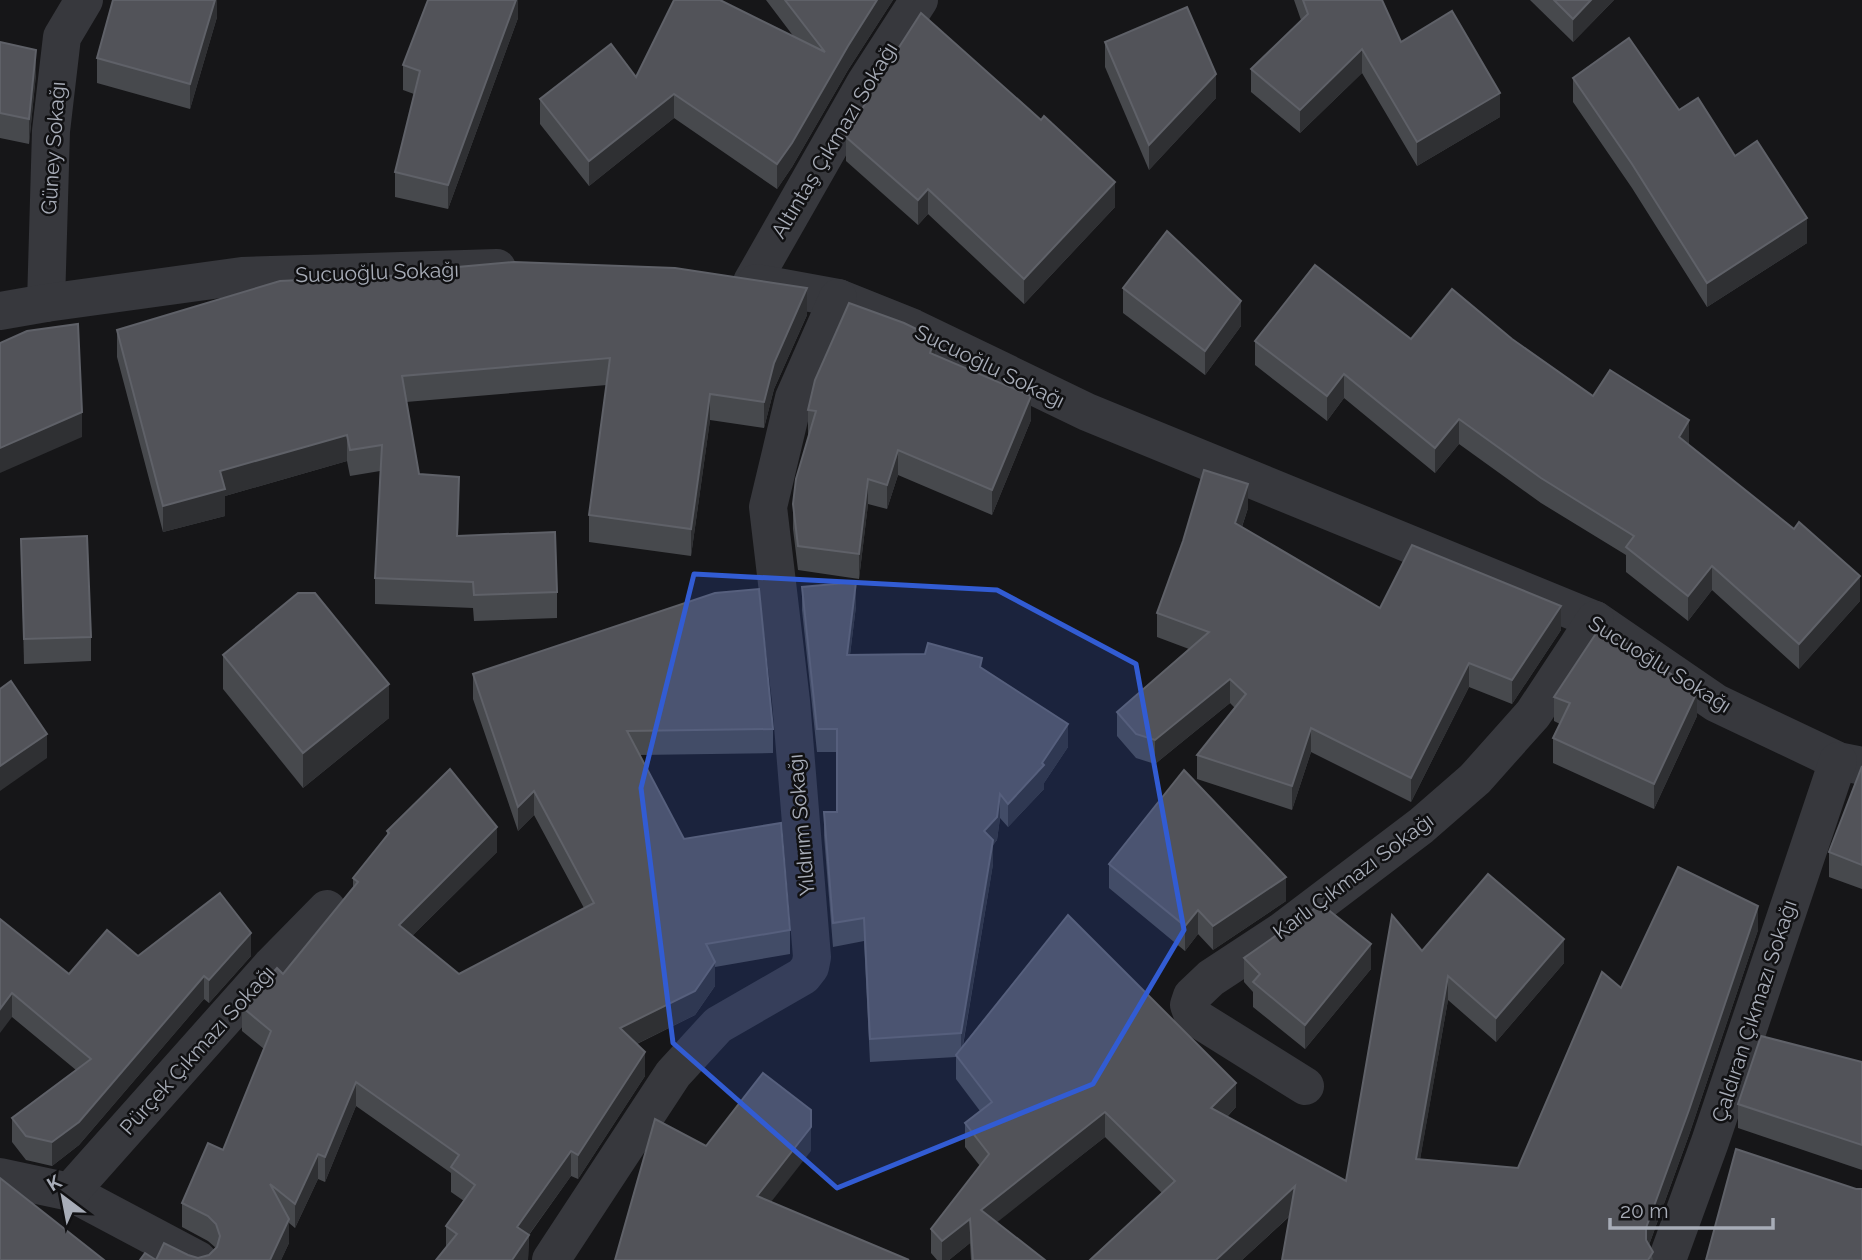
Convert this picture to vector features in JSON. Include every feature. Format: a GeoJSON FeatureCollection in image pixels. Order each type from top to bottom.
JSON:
{"type":"FeatureCollection","features":[{"type":"Feature","properties":{"kind":"street","name":"Güney Sokağı"},"geometry":{"type":"LineString","coordinates":[[46,303],[51,131],[62,37],[85,0]]}},
{"type":"Feature","properties":{"kind":"street","name":"Altıntaş Çıkmazı Sokağı"},"geometry":{"type":"LineString","coordinates":[[738,280],[919,0]]}},
{"type":"Feature","properties":{"kind":"street","name":"Sucuoğlu Sokağı"},"geometry":{"type":"LineString","coordinates":[[0,311],[242,276],[529,268]]}},
{"type":"Feature","properties":{"kind":"street","name":"Sucuoğlu Sokağı"},"geometry":{"type":"LineString","coordinates":[[738,280],[838,299],[913,328],[1087,412],[1595,620],[1716,703],[1850,764]]}},
{"type":"Feature","properties":{"kind":"street","name":"Yıldırım Sokağı"},"geometry":{"type":"LineString","coordinates":[[551,1260],[673,1074],[718,1024],[803,976],[810,967],[812,957],[791,701],[768,507],[794,398],[838,299]]}},
{"type":"Feature","properties":{"kind":"street","name":"Sucuoğlu Sokağı"},"geometry":{"type":"LineString","coordinates":[[0,325],[46,303]]}},
{"type":"Feature","properties":{"kind":"street","name":"Karlı Çıkmazı Sokağı"},"geometry":{"type":"LineString","coordinates":[[1305,1087],[1193,1016],[1189,1005],[1192,996],[1211,978],[1281,932],[1421,826],[1475,779],[1533,714],[1595,620]]}},
{"type":"Feature","properties":{"kind":"street","name":"Çaldıran Çıkmazı Sokağı"},"geometry":{"type":"LineString","coordinates":[[1667,1260],[1850,764]]}},
{"type":"Feature","properties":{"kind":"street","name":"Pürçek Çıkmazı Sokağı"},"geometry":{"type":"LineString","coordinates":[[70,1192],[272,965],[327,909]]}},
{"type":"Feature","properties":{"kind":"street"},"geometry":{"type":"LineString","coordinates":[[1710,1142],[1748,1155]]}},
{"type":"Feature","properties":{"kind":"street"},"geometry":{"type":"LineString","coordinates":[[0,1177],[70,1192],[198,1260]]}},
{"type":"Feature","properties":{"kind":"highlighted area"},"geometry":{"type":"Polygon","coordinates":[[[694,574],[997,590],[1136,664],[1184,930],[1093,1084],[837,1188],[673,1043],[641,788],[694,574]]]}},
{"type":"Feature","properties":{"kind":"building"},"geometry":{"type":"Polygon","coordinates":[[[113,0],[215,0],[190,84],[97,58],[113,0]]]}},
{"type":"Feature","properties":{"kind":"building"},"geometry":{"type":"Polygon","coordinates":[[[428,0],[516,0],[448,185],[395,172],[420,71],[403,65],[428,0]]]}},
{"type":"Feature","properties":{"kind":"building"},"geometry":{"type":"Polygon","coordinates":[[[674,0],[720,0],[825,52],[785,0],[877,0],[777,164],[674,94],[589,161],[540,99],[611,44],[636,77],[674,0]]]}},
{"type":"Feature","properties":{"kind":"building"},"geometry":{"type":"Polygon","coordinates":[[[1303,0],[1382,0],[1401,42],[1452,11],[1500,93],[1417,142],[1362,49],[1300,110],[1251,69],[1308,14],[1303,0]]]}},
{"type":"Feature","properties":{"kind":"building"},"geometry":{"type":"Polygon","coordinates":[[[1554,0],[1591,0],[1573,19],[1554,0]]]}},
{"type":"Feature","properties":{"kind":"building"},"geometry":{"type":"Polygon","coordinates":[[[1187,7],[1216,74],[1149,145],[1105,42],[1187,7]]]}},
{"type":"Feature","properties":{"kind":"building"},"geometry":{"type":"Polygon","coordinates":[[[921,13],[1041,120],[1044,116],[1115,182],[1024,279],[928,189],[918,200],[846,137],[921,13]]]}},
{"type":"Feature","properties":{"kind":"building"},"geometry":{"type":"Polygon","coordinates":[[[1629,38],[1679,110],[1698,98],[1735,156],[1757,141],[1807,218],[1707,283],[1632,164],[1573,78],[1629,38]]]}},
{"type":"Feature","properties":{"kind":"building"},"geometry":{"type":"Polygon","coordinates":[[[0,42],[36,50],[29,119],[0,113],[0,42]]]}},
{"type":"Feature","properties":{"kind":"building"},"geometry":{"type":"Polygon","coordinates":[[[1167,231],[1241,301],[1205,351],[1123,288],[1167,231]]]}},
{"type":"Feature","properties":{"kind":"building"},"geometry":{"type":"Polygon","coordinates":[[[514,262],[675,268],[807,288],[774,363],[764,402],[710,394],[691,529],[589,515],[610,358],[402,376],[419,474],[459,477],[457,536],[555,532],[557,592],[474,595],[473,582],[375,578],[382,445],[350,450],[347,435],[220,471],[225,489],[163,506],[117,330],[280,281],[447,273],[447,268],[514,262]]]}},
{"type":"Feature","properties":{"kind":"building"},"geometry":{"type":"Polygon","coordinates":[[[1315,265],[1411,339],[1452,289],[1512,339],[1593,396],[1610,370],[1689,420],[1679,437],[1794,529],[1799,522],[1860,576],[1799,644],[1712,566],[1688,596],[1626,547],[1634,536],[1541,478],[1459,419],[1435,448],[1344,374],[1327,396],[1255,341],[1315,265]]]}},
{"type":"Feature","properties":{"kind":"building"},"geometry":{"type":"Polygon","coordinates":[[[849,303],[904,323],[935,338],[930,353],[1031,396],[992,490],[898,450],[887,485],[868,479],[859,554],[798,546],[793,504],[796,479],[816,411],[808,410],[815,380],[849,303]]]}},
{"type":"Feature","properties":{"kind":"building"},"geometry":{"type":"Polygon","coordinates":[[[78,324],[82,412],[0,448],[0,343],[27,331],[78,324]]]}},
{"type":"Feature","properties":{"kind":"building"},"geometry":{"type":"Polygon","coordinates":[[[1204,470],[1248,484],[1235,523],[1380,608],[1412,545],[1561,606],[1512,680],[1469,663],[1411,778],[1311,728],[1292,786],[1197,755],[1246,694],[1230,679],[1155,740],[1136,734],[1117,712],[1209,632],[1157,613],[1183,541],[1204,470]]]}},
{"type":"Feature","properties":{"kind":"building"},"geometry":{"type":"Polygon","coordinates":[[[87,536],[91,637],[24,639],[21,539],[87,536]]]}},
{"type":"Feature","properties":{"kind":"building"},"geometry":{"type":"Polygon","coordinates":[[[856,582],[847,655],[925,654],[928,643],[982,658],[980,667],[1068,724],[1042,763],[1044,765],[1008,804],[1000,794],[997,817],[984,831],[993,840],[961,1033],[870,1039],[864,918],[833,923],[824,812],[837,812],[837,729],[817,729],[802,587],[856,582]]]}},
{"type":"Feature","properties":{"kind":"building"},"geometry":{"type":"Polygon","coordinates":[[[759,589],[773,729],[627,731],[684,839],[781,823],[790,930],[706,944],[715,962],[695,991],[620,1028],[645,1052],[578,1155],[571,1151],[517,1227],[529,1235],[512,1260],[436,1260],[457,1234],[446,1226],[475,1185],[451,1167],[459,1155],[356,1082],[325,1157],[318,1154],[295,1204],[270,1184],[289,1219],[270,1260],[156,1260],[164,1243],[198,1258],[209,1255],[217,1247],[220,1236],[216,1224],[208,1216],[182,1203],[208,1143],[223,1150],[271,1031],[242,1007],[277,968],[283,974],[358,882],[353,878],[389,833],[387,831],[450,769],[497,827],[399,925],[459,974],[594,903],[534,791],[518,807],[473,674],[715,593],[759,589]]]}},
{"type":"Feature","properties":{"kind":"building"},"geometry":{"type":"Polygon","coordinates":[[[298,593],[315,593],[389,684],[303,753],[223,655],[298,593]]]}},
{"type":"Feature","properties":{"kind":"building"},"geometry":{"type":"Polygon","coordinates":[[[1599,629],[1616,636],[1697,692],[1654,784],[1553,738],[1570,703],[1554,697],[1599,629]]]}},
{"type":"Feature","properties":{"kind":"building"},"geometry":{"type":"Polygon","coordinates":[[[11,681],[47,734],[0,766],[0,689],[11,681]]]}},
{"type":"Feature","properties":{"kind":"building"},"geometry":{"type":"Polygon","coordinates":[[[1862,766],[1862,865],[1829,852],[1862,766]]]}},
{"type":"Feature","properties":{"kind":"building"},"geometry":{"type":"Polygon","coordinates":[[[1184,770],[1286,877],[1213,926],[1198,910],[1185,926],[1109,864],[1184,770]]]}},
{"type":"Feature","properties":{"kind":"building"},"geometry":{"type":"Polygon","coordinates":[[[1678,867],[1758,906],[1646,1228],[1646,1240],[1653,1252],[1648,1260],[1282,1260],[1295,1186],[1216,1260],[1090,1260],[1175,1181],[1105,1112],[981,1210],[1045,1260],[973,1260],[970,1219],[942,1241],[931,1229],[989,1154],[965,1123],[992,1102],[956,1055],[1068,915],[1236,1083],[1211,1108],[1346,1181],[1392,915],[1422,951],[1488,874],[1564,939],[1496,1018],[1448,976],[1416,1159],[1518,1168],[1602,972],[1621,988],[1678,867]]]}},
{"type":"Feature","properties":{"kind":"building"},"geometry":{"type":"Polygon","coordinates":[[[220,893],[251,933],[209,980],[204,976],[79,1122],[52,1142],[26,1136],[12,1118],[91,1059],[12,993],[0,1009],[0,919],[69,974],[107,930],[138,956],[220,893]]]}},
{"type":"Feature","properties":{"kind":"building"},"geometry":{"type":"Polygon","coordinates":[[[1321,904],[1371,944],[1305,1025],[1253,982],[1260,974],[1244,958],[1321,904]]]}},
{"type":"Feature","properties":{"kind":"building"},"geometry":{"type":"Polygon","coordinates":[[[1761,1036],[1862,1062],[1862,1145],[1738,1104],[1761,1036]]]}},
{"type":"Feature","properties":{"kind":"building"},"geometry":{"type":"Polygon","coordinates":[[[763,1073],[811,1110],[811,1127],[757,1196],[909,1260],[615,1260],[655,1119],[706,1146],[763,1073]]]}},
{"type":"Feature","properties":{"kind":"building"},"geometry":{"type":"Polygon","coordinates":[[[1736,1149],[1862,1189],[1862,1260],[1706,1260],[1736,1149]]]}},
{"type":"Feature","properties":{"kind":"building"},"geometry":{"type":"Polygon","coordinates":[[[0,1178],[104,1260],[0,1260],[0,1178]]]}},
{"type":"Feature","properties":{"kind":"building"},"geometry":{"type":"Polygon","coordinates":[[[145,1253],[156,1260],[140,1260],[145,1253]]]}}]}
